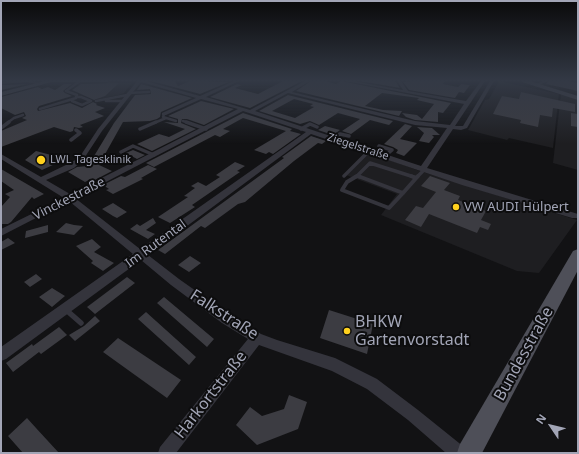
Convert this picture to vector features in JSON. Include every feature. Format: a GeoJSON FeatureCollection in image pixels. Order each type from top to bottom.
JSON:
{"type":"FeatureCollection","features":[{"type":"Feature","properties":{"kind":"main road","name":"Bundesstraße"},"geometry":{"type":"LineString","coordinates":[[468,449],[578,255]]}},
{"type":"Feature","properties":{"kind":"street"},"geometry":{"type":"LineString","coordinates":[[40,180],[71,166],[81,159],[100,130],[121,102]]}},
{"type":"Feature","properties":{"kind":"street"},"geometry":{"type":"LineString","coordinates":[[165,116],[190,102]]}},
{"type":"Feature","properties":{"kind":"street","name":"Ziegelstraße"},"geometry":{"type":"LineString","coordinates":[[218,102],[247,110],[301,129],[313,129],[333,139],[424,168],[465,183],[575,216]]}},
{"type":"Feature","properties":{"kind":"street","name":"Vinckestraße"},"geometry":{"type":"LineString","coordinates":[[1,233],[206,129],[265,102]]}},
{"type":"Feature","properties":{"kind":"street"},"geometry":{"type":"LineString","coordinates":[[330,102],[415,123],[451,128],[464,127],[479,102]]}},
{"type":"Feature","properties":{"kind":"street"},"geometry":{"type":"LineString","coordinates":[[424,168],[467,103],[463,102]]}},
{"type":"Feature","properties":{"kind":"street","name":"Im Rutental"},"geometry":{"type":"LineString","coordinates":[[1,355],[313,129]]}},
{"type":"Feature","properties":{"kind":"street","name":"Falkstraße"},"geometry":{"type":"LineString","coordinates":[[1,156],[70,198],[226,319],[257,338],[276,346],[334,365],[372,384],[413,415],[468,449]]}},
{"type":"Feature","properties":{"kind":"street","name":"Harkortstraße"},"geometry":{"type":"LineString","coordinates":[[166,453],[257,338]]}},
{"type":"Feature","properties":{"kind":"lane"},"geometry":{"type":"LineString","coordinates":[[40,109],[60,102]]}},
{"type":"Feature","properties":{"kind":"lane"},"geometry":{"type":"LineString","coordinates":[[75,102],[82,105],[89,102]]}},
{"type":"Feature","properties":{"kind":"lane"},"geometry":{"type":"LineString","coordinates":[[1,128],[14,118],[23,115]]}},
{"type":"Feature","properties":{"kind":"lane"},"geometry":{"type":"LineString","coordinates":[[140,129],[165,116],[176,121]]}},
{"type":"Feature","properties":{"kind":"lane"},"geometry":{"type":"LineString","coordinates":[[183,121],[206,129]]}},
{"type":"Feature","properties":{"kind":"lane"},"geometry":{"type":"LineString","coordinates":[[71,140],[80,133],[76,130]]}},
{"type":"Feature","properties":{"kind":"lane"},"geometry":{"type":"LineString","coordinates":[[333,139],[340,134],[349,136]]}},
{"type":"Feature","properties":{"kind":"lane"},"geometry":{"type":"LineString","coordinates":[[121,152],[133,146],[154,155]]}},
{"type":"Feature","properties":{"kind":"lane"},"geometry":{"type":"LineString","coordinates":[[379,146],[392,150],[386,156]]}},
{"type":"Feature","properties":{"kind":"lane"},"geometry":{"type":"LineString","coordinates":[[344,176],[369,151]]}},
{"type":"Feature","properties":{"kind":"lane"},"geometry":{"type":"LineString","coordinates":[[416,178],[370,163],[357,176],[347,182],[342,190],[389,208],[403,193],[416,178],[424,168]]}},
{"type":"Feature","properties":{"kind":"lane"},"geometry":{"type":"LineString","coordinates":[[357,176],[403,193]]}},
{"type":"Feature","properties":{"kind":"lane"},"geometry":{"type":"LineString","coordinates":[[65,309],[81,323]]}},
{"type":"Feature","properties":{"kind":"shaded area"},"geometry":{"type":"Polygon","coordinates":[[[484,102],[558,102],[553,148],[509,138],[507,140],[468,130],[484,102]]]}},
{"type":"Feature","properties":{"kind":"shaded area"},"geometry":{"type":"Polygon","coordinates":[[[560,102],[578,102],[578,170],[553,163],[560,102]]]}},
{"type":"Feature","properties":{"kind":"shaded area"},"geometry":{"type":"Polygon","coordinates":[[[368,152],[420,171],[577,220],[539,273],[517,271],[381,215],[397,194],[346,175],[368,152]]]}},
{"type":"Feature","properties":{"kind":"building"},"geometry":{"type":"Polygon","coordinates":[[[1,102],[52,102],[39,106],[37,109],[38,111],[70,103],[82,108],[93,102],[97,104],[96,105],[105,108],[95,112],[104,116],[80,125],[83,127],[74,127],[73,131],[70,132],[54,127],[1,147],[1,131],[27,120],[22,118],[26,116],[24,112],[15,115],[1,108],[1,102]]]}},
{"type":"Feature","properties":{"kind":"building"},"geometry":{"type":"Polygon","coordinates":[[[130,102],[183,102],[161,112],[160,117],[157,119],[150,121],[123,122],[99,165],[112,171],[93,181],[91,179],[85,182],[68,172],[77,167],[88,166],[114,123],[130,102]]]}},
{"type":"Feature","properties":{"kind":"building"},"geometry":{"type":"Polygon","coordinates":[[[198,102],[206,102],[234,109],[204,125],[187,119],[182,119],[181,123],[196,129],[152,151],[137,144],[159,134],[169,137],[185,129],[164,122],[178,123],[178,119],[168,116],[198,102]]]}},
{"type":"Feature","properties":{"kind":"building"},"geometry":{"type":"Polygon","coordinates":[[[229,102],[261,102],[250,108],[229,102]]]}},
{"type":"Feature","properties":{"kind":"building"},"geometry":{"type":"Polygon","coordinates":[[[275,102],[288,102],[272,111],[295,118],[314,107],[310,106],[313,104],[306,102],[317,102],[393,121],[389,125],[370,120],[351,134],[342,131],[360,119],[338,113],[319,125],[310,121],[300,124],[259,111],[275,102]]]}},
{"type":"Feature","properties":{"kind":"building"},"geometry":{"type":"Polygon","coordinates":[[[342,102],[370,102],[365,106],[383,110],[402,111],[399,116],[342,102]]]}},
{"type":"Feature","properties":{"kind":"building"},"geometry":{"type":"Polygon","coordinates":[[[426,102],[451,103],[443,113],[438,112],[438,122],[415,120],[406,117],[402,113],[417,115],[422,119],[434,104],[426,102]]]}},
{"type":"Feature","properties":{"kind":"building"},"geometry":{"type":"Polygon","coordinates":[[[499,102],[567,102],[575,104],[575,112],[553,108],[552,117],[540,115],[538,127],[520,123],[521,120],[493,114],[499,102]]]}},
{"type":"Feature","properties":{"kind":"building"},"geometry":{"type":"Polygon","coordinates":[[[243,113],[292,129],[290,131],[301,134],[273,154],[269,152],[266,154],[254,150],[286,131],[243,118],[223,129],[230,131],[220,137],[215,135],[154,167],[146,163],[243,113]]]}},
{"type":"Feature","properties":{"kind":"building"},"geometry":{"type":"Polygon","coordinates":[[[571,113],[578,114],[578,127],[571,126],[571,113]]]}},
{"type":"Feature","properties":{"kind":"building"},"geometry":{"type":"Polygon","coordinates":[[[405,124],[412,126],[400,139],[417,143],[404,156],[396,153],[398,150],[393,147],[384,144],[405,124]]]}},
{"type":"Feature","properties":{"kind":"building"},"geometry":{"type":"Polygon","coordinates":[[[325,126],[340,130],[333,135],[318,130],[325,126]]]}},
{"type":"Feature","properties":{"kind":"building"},"geometry":{"type":"Polygon","coordinates":[[[417,127],[432,128],[440,135],[432,135],[434,137],[429,143],[419,141],[424,133],[417,127]]]}},
{"type":"Feature","properties":{"kind":"building"},"geometry":{"type":"Polygon","coordinates":[[[311,136],[326,141],[322,144],[318,143],[294,161],[245,202],[238,204],[205,228],[201,226],[165,254],[158,250],[284,158],[282,157],[311,136]]]}},
{"type":"Feature","properties":{"kind":"building"},"geometry":{"type":"Polygon","coordinates":[[[133,150],[145,155],[137,159],[126,153],[133,150]]]}},
{"type":"Feature","properties":{"kind":"building","name":"LWL Tagesklinik"},"geometry":{"type":"Polygon","coordinates":[[[36,151],[51,155],[55,164],[42,170],[25,160],[36,151]]]}},
{"type":"Feature","properties":{"kind":"building"},"geometry":{"type":"Polygon","coordinates":[[[235,162],[245,166],[237,171],[240,172],[192,205],[195,207],[170,223],[158,217],[188,197],[184,196],[195,188],[191,186],[198,182],[206,186],[220,177],[216,175],[235,162]]]}},
{"type":"Feature","properties":{"kind":"building"},"geometry":{"type":"Polygon","coordinates":[[[148,165],[157,169],[141,178],[143,179],[113,194],[106,190],[109,189],[103,185],[121,176],[125,177],[148,165]]]}},
{"type":"Feature","properties":{"kind":"building"},"geometry":{"type":"Polygon","coordinates":[[[1,169],[44,194],[34,199],[32,197],[8,224],[1,224],[1,207],[10,197],[5,194],[14,190],[1,181],[1,169]]]}},
{"type":"Feature","properties":{"kind":"building","name":"VW AUDI Hülpert"},"geometry":{"type":"Polygon","coordinates":[[[430,176],[450,183],[444,190],[460,196],[458,200],[486,211],[481,220],[491,224],[488,230],[480,227],[477,233],[429,214],[421,227],[405,220],[416,206],[423,208],[436,192],[421,186],[430,176]]]}},
{"type":"Feature","properties":{"kind":"building"},"geometry":{"type":"Polygon","coordinates":[[[113,203],[127,212],[117,218],[102,209],[113,203]]]}},
{"type":"Feature","properties":{"kind":"building"},"geometry":{"type":"Polygon","coordinates":[[[153,218],[156,223],[146,230],[155,234],[148,239],[130,229],[137,224],[140,226],[153,218]]]}},
{"type":"Feature","properties":{"kind":"building"},"geometry":{"type":"Polygon","coordinates":[[[66,223],[83,226],[74,235],[56,232],[66,223]]]}},
{"type":"Feature","properties":{"kind":"building"},"geometry":{"type":"Polygon","coordinates":[[[48,225],[48,232],[25,238],[26,231],[48,225]]]}},
{"type":"Feature","properties":{"kind":"building"},"geometry":{"type":"Polygon","coordinates":[[[8,238],[15,243],[1,250],[1,242],[8,238]]]}},
{"type":"Feature","properties":{"kind":"building"},"geometry":{"type":"Polygon","coordinates":[[[92,239],[101,247],[94,252],[114,263],[103,271],[91,263],[93,261],[76,246],[92,239]]]}},
{"type":"Feature","properties":{"kind":"building"},"geometry":{"type":"Polygon","coordinates":[[[190,256],[201,263],[189,272],[178,265],[190,256]]]}},
{"type":"Feature","properties":{"kind":"building"},"geometry":{"type":"Polygon","coordinates":[[[36,274],[42,279],[30,287],[24,282],[36,274]]]}},
{"type":"Feature","properties":{"kind":"building"},"geometry":{"type":"Polygon","coordinates":[[[127,277],[135,283],[95,314],[87,307],[127,277]]]}},
{"type":"Feature","properties":{"kind":"building"},"geometry":{"type":"Polygon","coordinates":[[[52,288],[65,296],[52,307],[39,297],[52,288]]]}},
{"type":"Feature","properties":{"kind":"building"},"geometry":{"type":"Polygon","coordinates":[[[164,297],[214,339],[207,347],[157,303],[164,297]]]}},
{"type":"Feature","properties":{"kind":"building","name":"BHKW Gartenvorstadt"},"geometry":{"type":"Polygon","coordinates":[[[329,310],[373,324],[367,354],[320,338],[329,310]]]}},
{"type":"Feature","properties":{"kind":"building"},"geometry":{"type":"Polygon","coordinates":[[[146,312],[196,357],[189,365],[138,319],[146,312]]]}},
{"type":"Feature","properties":{"kind":"building"},"geometry":{"type":"Polygon","coordinates":[[[95,316],[100,321],[75,341],[69,335],[84,326],[95,316]]]}},
{"type":"Feature","properties":{"kind":"building"},"geometry":{"type":"Polygon","coordinates":[[[59,327],[67,335],[41,354],[39,352],[13,372],[6,363],[59,327]]]}},
{"type":"Feature","properties":{"kind":"building"},"geometry":{"type":"Polygon","coordinates":[[[118,338],[181,380],[167,398],[103,352],[118,338]]]}},
{"type":"Feature","properties":{"kind":"building"},"geometry":{"type":"Polygon","coordinates":[[[289,395],[307,402],[298,429],[257,445],[236,425],[250,407],[262,416],[284,409],[289,395]]]}},
{"type":"Feature","properties":{"kind":"building"},"geometry":{"type":"Polygon","coordinates":[[[27,418],[59,453],[23,453],[8,436],[27,418]]]}},
{"type":"Feature","properties":{"kind":"place","name":"LWL Tagesklinik"},"geometry":{"type":"Point","coordinates":[41,160]}},
{"type":"Feature","properties":{"kind":"place","name":"VW AUDI Hülpert"},"geometry":{"type":"Point","coordinates":[456,207]}},
{"type":"Feature","properties":{"kind":"place","name":"BHKW Gartenvorstadt"},"geometry":{"type":"Point","coordinates":[347,331]}}]}
